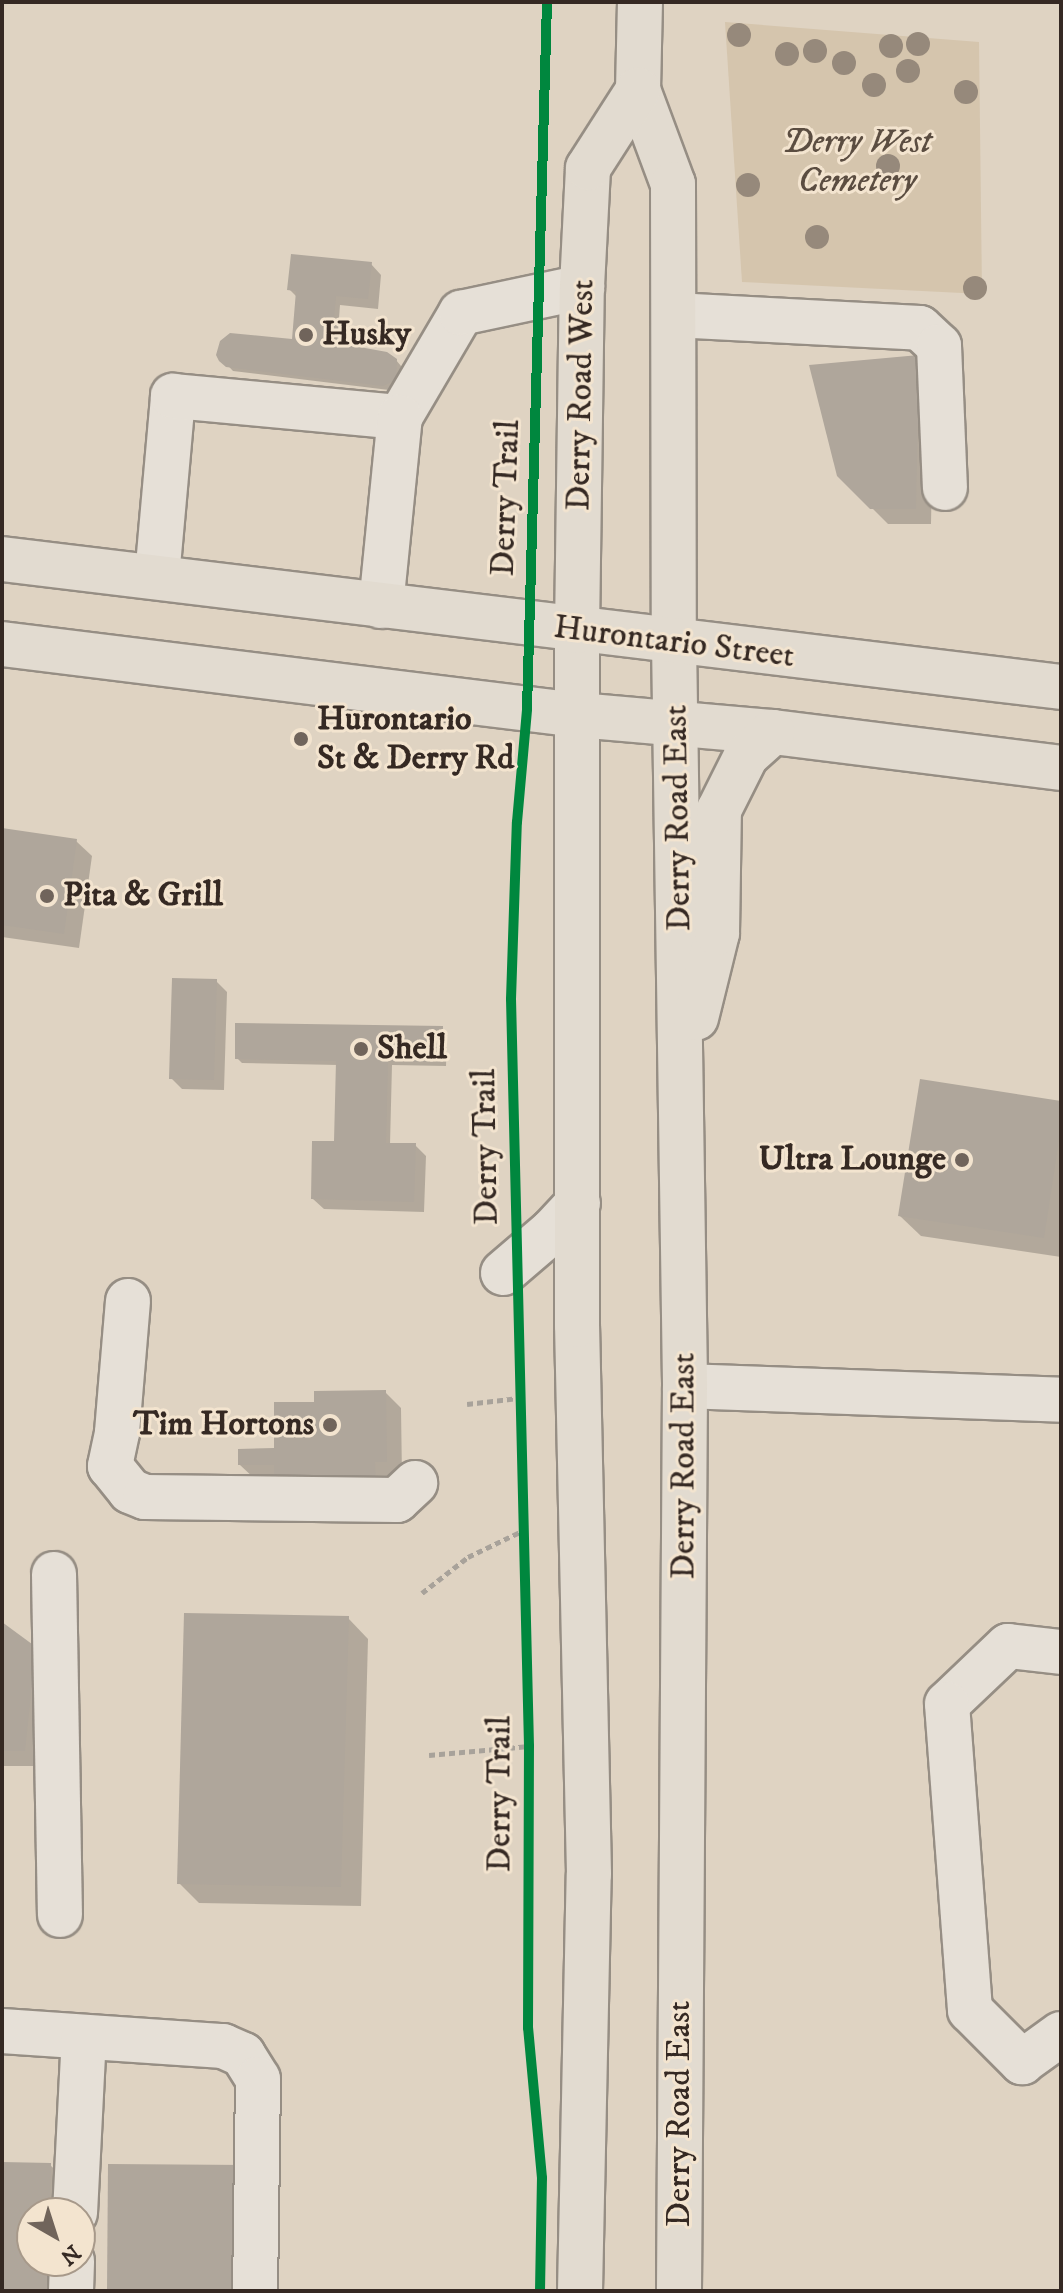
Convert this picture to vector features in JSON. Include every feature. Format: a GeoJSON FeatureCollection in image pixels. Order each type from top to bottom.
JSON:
{"type":"FeatureCollection","features":[{"type":"Feature","properties":{"kind":"main road"},"geometry":{"type":"LineString","coordinates":[[640,2],[638,90],[673,184],[674,641]]}},
{"type":"Feature","properties":{"kind":"main road","name":"Derry Road West"},"geometry":{"type":"LineString","coordinates":[[578,715],[582,287],[588,168],[638,90]]}},
{"type":"Feature","properties":{"kind":"main road","name":"Hurontario Street"},"geometry":{"type":"LineString","coordinates":[[2,559],[577,631],[1061,687]]}},
{"type":"Feature","properties":{"kind":"main road","name":"Derry Road East"},"geometry":{"type":"LineString","coordinates":[[674,641],[685,1386],[679,2291]]}},
{"type":"Feature","properties":{"kind":"main road"},"geometry":{"type":"LineString","coordinates":[[2,644],[578,715],[773,732],[1061,768]]}},
{"type":"Feature","properties":{"kind":"main road"},"geometry":{"type":"LineString","coordinates":[[578,715],[577,1325],[589,1874],[580,2291]]}},
{"type":"Feature","properties":{"kind":"main road"},"geometry":{"type":"LineString","coordinates":[[682,1079],[717,933],[719,810],[746,756],[773,732]]}},
{"type":"Feature","properties":{"kind":"lane"},"geometry":{"type":"LineString","coordinates":[[381,606],[400,417],[461,313],[582,287]]}},
{"type":"Feature","properties":{"kind":"lane"},"geometry":{"type":"LineString","coordinates":[[674,315],[920,328],[939,346],[945,488]]}},
{"type":"Feature","properties":{"kind":"lane"},"geometry":{"type":"LineString","coordinates":[[157,577],[173,396],[400,417]]}},
{"type":"Feature","properties":{"kind":"lane"},"geometry":{"type":"LineString","coordinates":[[503,1273],[578,1203]]}},
{"type":"Feature","properties":{"kind":"lane"},"geometry":{"type":"LineString","coordinates":[[128,1301],[99,1359],[95,1437],[111,1453],[110,1466],[130,1491],[145,1497],[397,1500],[415,1483]]}},
{"type":"Feature","properties":{"kind":"lane"},"geometry":{"type":"LineString","coordinates":[[685,1386],[1061,1400]]}},
{"type":"Feature","properties":{"kind":"lane"},"geometry":{"type":"LineString","coordinates":[[54,1574],[60,1915]]}},
{"type":"Feature","properties":{"kind":"lane"},"geometry":{"type":"LineString","coordinates":[[1061,1652],[1008,1646],[947,1704],[970,2010],[1022,2062],[1061,2034]]}},
{"type":"Feature","properties":{"kind":"lane"},"geometry":{"type":"LineString","coordinates":[[2,2031],[223,2046],[243,2055],[258,2079],[255,2291]]}},
{"type":"Feature","properties":{"kind":"lane"},"geometry":{"type":"LineString","coordinates":[[76,2197],[84,2037]]}},
{"type":"Feature","properties":{"kind":"path"},"geometry":{"type":"LineString","coordinates":[[518,1383],[519,1413]]}},
{"type":"Feature","properties":{"kind":"path"},"geometry":{"type":"LineString","coordinates":[[467,1404],[518,1398]]}},
{"type":"Feature","properties":{"kind":"path"},"geometry":{"type":"LineString","coordinates":[[522,1517],[523,1547]]}},
{"type":"Feature","properties":{"kind":"path"},"geometry":{"type":"LineString","coordinates":[[422,1593],[468,1557],[522,1531]]}},
{"type":"Feature","properties":{"kind":"path"},"geometry":{"type":"LineString","coordinates":[[429,1755],[529,1751]]}},
{"type":"Feature","properties":{"kind":"green space","name":"Derry West Cemetery"},"geometry":{"type":"Polygon","coordinates":[[[725,22],[979,42],[982,294],[742,282],[725,22]]]}},
{"type":"Feature","properties":{"kind":"building"},"geometry":{"type":"Polygon","coordinates":[[[291,254],[372,262],[368,299],[336,296],[332,342],[387,352],[397,359],[396,380],[383,386],[226,367],[219,361],[216,355],[220,341],[230,333],[292,339],[296,291],[287,290],[291,254]]]}},
{"type":"Feature","properties":{"kind":"building"},"geometry":{"type":"Polygon","coordinates":[[[919,355],[916,509],[870,509],[837,476],[809,365],[919,355]]]}},
{"type":"Feature","properties":{"kind":"building"},"geometry":{"type":"Polygon","coordinates":[[[2,828],[77,839],[64,934],[2,925],[2,828]]]}},
{"type":"Feature","properties":{"kind":"building"},"geometry":{"type":"Polygon","coordinates":[[[172,978],[217,979],[214,1080],[169,1079],[172,978]]]}},
{"type":"Feature","properties":{"kind":"building"},"geometry":{"type":"Polygon","coordinates":[[[235,1023],[443,1026],[442,1062],[388,1061],[386,1143],[416,1143],[414,1202],[311,1199],[312,1141],[334,1141],[336,1061],[235,1059],[235,1023]]]}},
{"type":"Feature","properties":{"kind":"building"},"geometry":{"type":"Polygon","coordinates":[[[920,1079],[1061,1101],[1061,1127],[1044,1238],[898,1216],[920,1079]]]}},
{"type":"Feature","properties":{"kind":"building","name":"Tim Hortons"},"geometry":{"type":"Polygon","coordinates":[[[386,1390],[387,1462],[375,1462],[376,1486],[274,1488],[274,1465],[238,1465],[238,1449],[274,1448],[274,1402],[314,1402],[314,1391],[386,1390]]]}},
{"type":"Feature","properties":{"kind":"building"},"geometry":{"type":"Polygon","coordinates":[[[184,1613],[349,1616],[341,1887],[177,1884],[184,1613]]]}},
{"type":"Feature","properties":{"kind":"building"},"geometry":{"type":"Polygon","coordinates":[[[2,1622],[36,1647],[25,1751],[2,1751],[2,1622]]]}},
{"type":"Feature","properties":{"kind":"building"},"geometry":{"type":"Polygon","coordinates":[[[2,2162],[51,2163],[50,2197],[16,2197],[16,2277],[49,2277],[49,2291],[2,2291],[2,2162]]]}},
{"type":"Feature","properties":{"kind":"building"},"geometry":{"type":"Polygon","coordinates":[[[108,2164],[247,2165],[246,2291],[107,2291],[108,2164]]]}},
{"type":"Feature","properties":{"kind":"cycle path","name":"Derry Trail"},"geometry":{"type":"LineString","coordinates":[[540,2291],[542,2178],[528,2028],[529,1746],[511,999],[517,822],[527,709],[547,2]]}},
{"type":"Feature","properties":{"kind":"place","name":"Husky"},"geometry":{"type":"Point","coordinates":[306,335]}},
{"type":"Feature","properties":{"kind":"place","name":"Hurontario St & Derry Rd"},"geometry":{"type":"Point","coordinates":[301,739]}},
{"type":"Feature","properties":{"kind":"place","name":"Pita & Grill"},"geometry":{"type":"Point","coordinates":[47,896]}},
{"type":"Feature","properties":{"kind":"place","name":"Shell"},"geometry":{"type":"Point","coordinates":[361,1049]}},
{"type":"Feature","properties":{"kind":"place","name":"Ultra Lounge"},"geometry":{"type":"Point","coordinates":[962,1160]}},
{"type":"Feature","properties":{"kind":"place","name":"Tim Hortons"},"geometry":{"type":"Point","coordinates":[330,1425]}}]}
